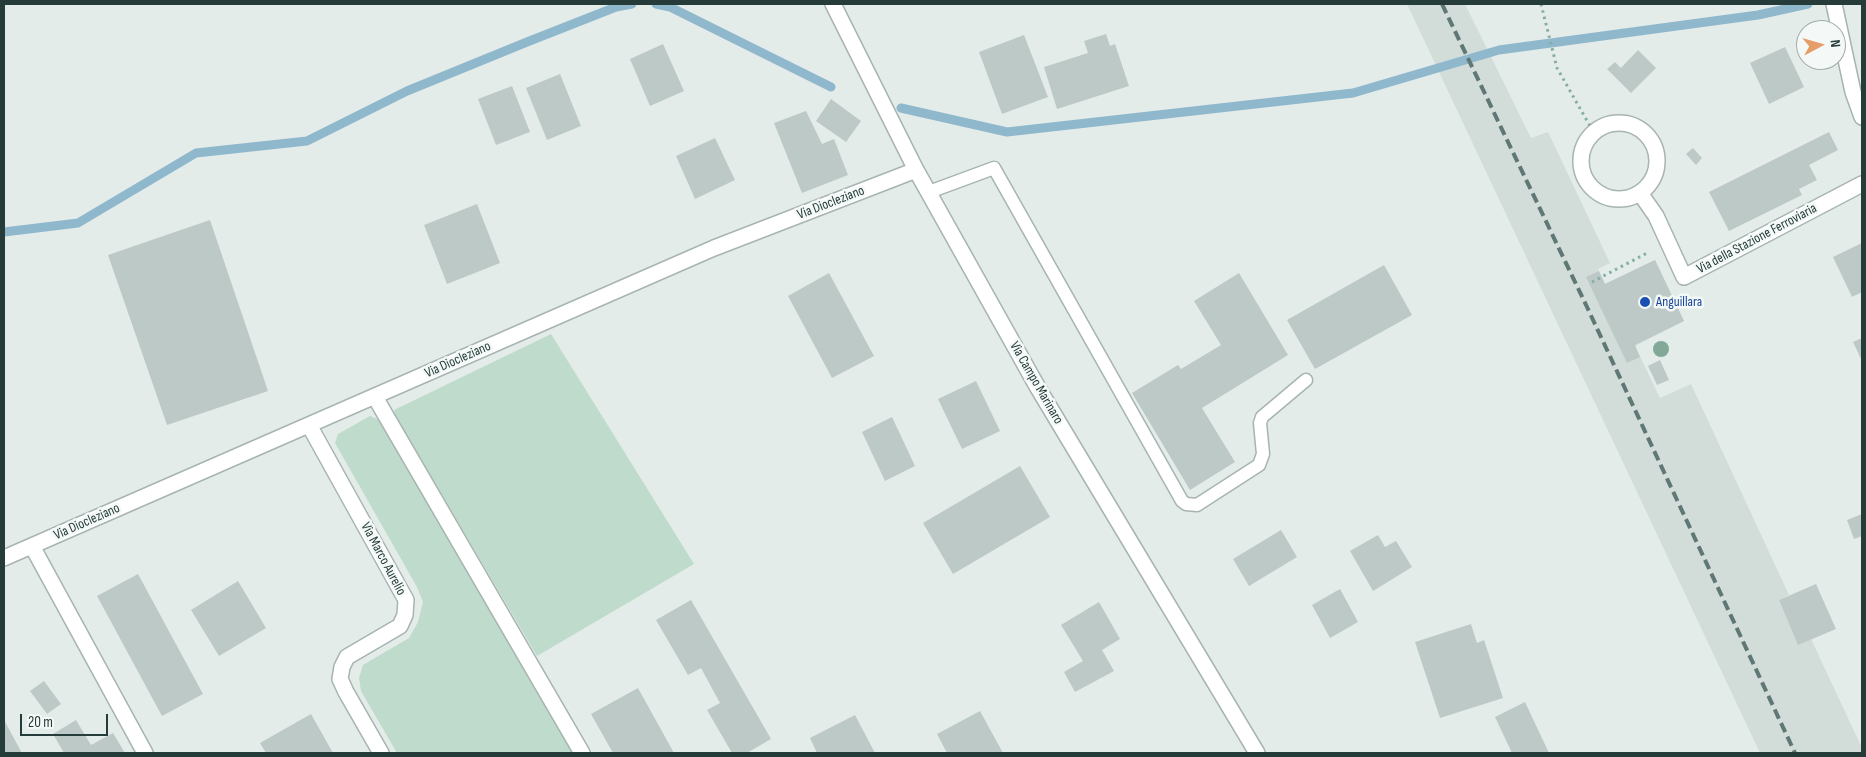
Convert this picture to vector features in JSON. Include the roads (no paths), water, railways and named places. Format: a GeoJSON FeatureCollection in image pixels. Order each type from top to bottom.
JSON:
{"type":"FeatureCollection","features":[{"type":"Feature","properties":{"kind":"street","name":"Via Campo Marinaro"},"geometry":{"type":"LineString","coordinates":[[833,4],[916,170],[1038,388],[1257,753]]}},
{"type":"Feature","properties":{"kind":"street"},"geometry":{"type":"LineString","coordinates":[[1834,4],[1853,92],[1862,117]]}},
{"type":"Feature","properties":{"kind":"street"},"geometry":{"type":"LineString","coordinates":[[1616,123],[1629,124],[1640,129],[1649,138],[1655,149],[1656,162],[1654,174],[1648,185],[1640,193],[1628,198],[1615,198],[1603,195],[1592,188],[1585,178],[1582,160],[1586,142],[1604,126],[1616,123]]}},
{"type":"Feature","properties":{"kind":"street","name":"Via Diocleziano"},"geometry":{"type":"LineString","coordinates":[[4,558],[714,248],[916,170]]}},
{"type":"Feature","properties":{"kind":"street","name":"Via della Stazione Ferroviaria"},"geometry":{"type":"LineString","coordinates":[[1640,193],[1656,216],[1684,277],[1862,184]]}},
{"type":"Feature","properties":{"kind":"street"},"geometry":{"type":"LineString","coordinates":[[375,397],[582,753]]}},
{"type":"Feature","properties":{"kind":"street","name":"Via Marco Aurelio"},"geometry":{"type":"LineString","coordinates":[[310,425],[406,600],[406,615],[400,626],[347,658],[342,667],[340,678],[381,753]]}},
{"type":"Feature","properties":{"kind":"street"},"geometry":{"type":"LineString","coordinates":[[32,546],[144,753]]}},
{"type":"Feature","properties":{"kind":"lane"},"geometry":{"type":"LineString","coordinates":[[929,192],[994,168],[1177,493],[1186,504],[1196,505],[1259,465],[1263,454],[1260,423],[1262,418],[1306,380]]}},
{"type":"Feature","properties":{"kind":"waterway"},"geometry":{"type":"LineString","coordinates":[[4,232],[78,223],[196,153],[307,141],[407,91],[616,7],[632,4]]}},
{"type":"Feature","properties":{"kind":"waterway"},"geometry":{"type":"LineString","coordinates":[[656,4],[670,7],[831,87]]}},
{"type":"Feature","properties":{"kind":"waterway"},"geometry":{"type":"LineString","coordinates":[[901,108],[1007,132],[1353,93],[1499,50],[1758,15],[1808,4]]}},
{"type":"Feature","properties":{"kind":"railway"},"geometry":{"type":"LineString","coordinates":[[1442,4],[1587,307],[1795,753]]}},
{"type":"Feature","properties":{"kind":"place","name":"Anguillara"},"geometry":{"type":"Point","coordinates":[1645,302]}}]}
